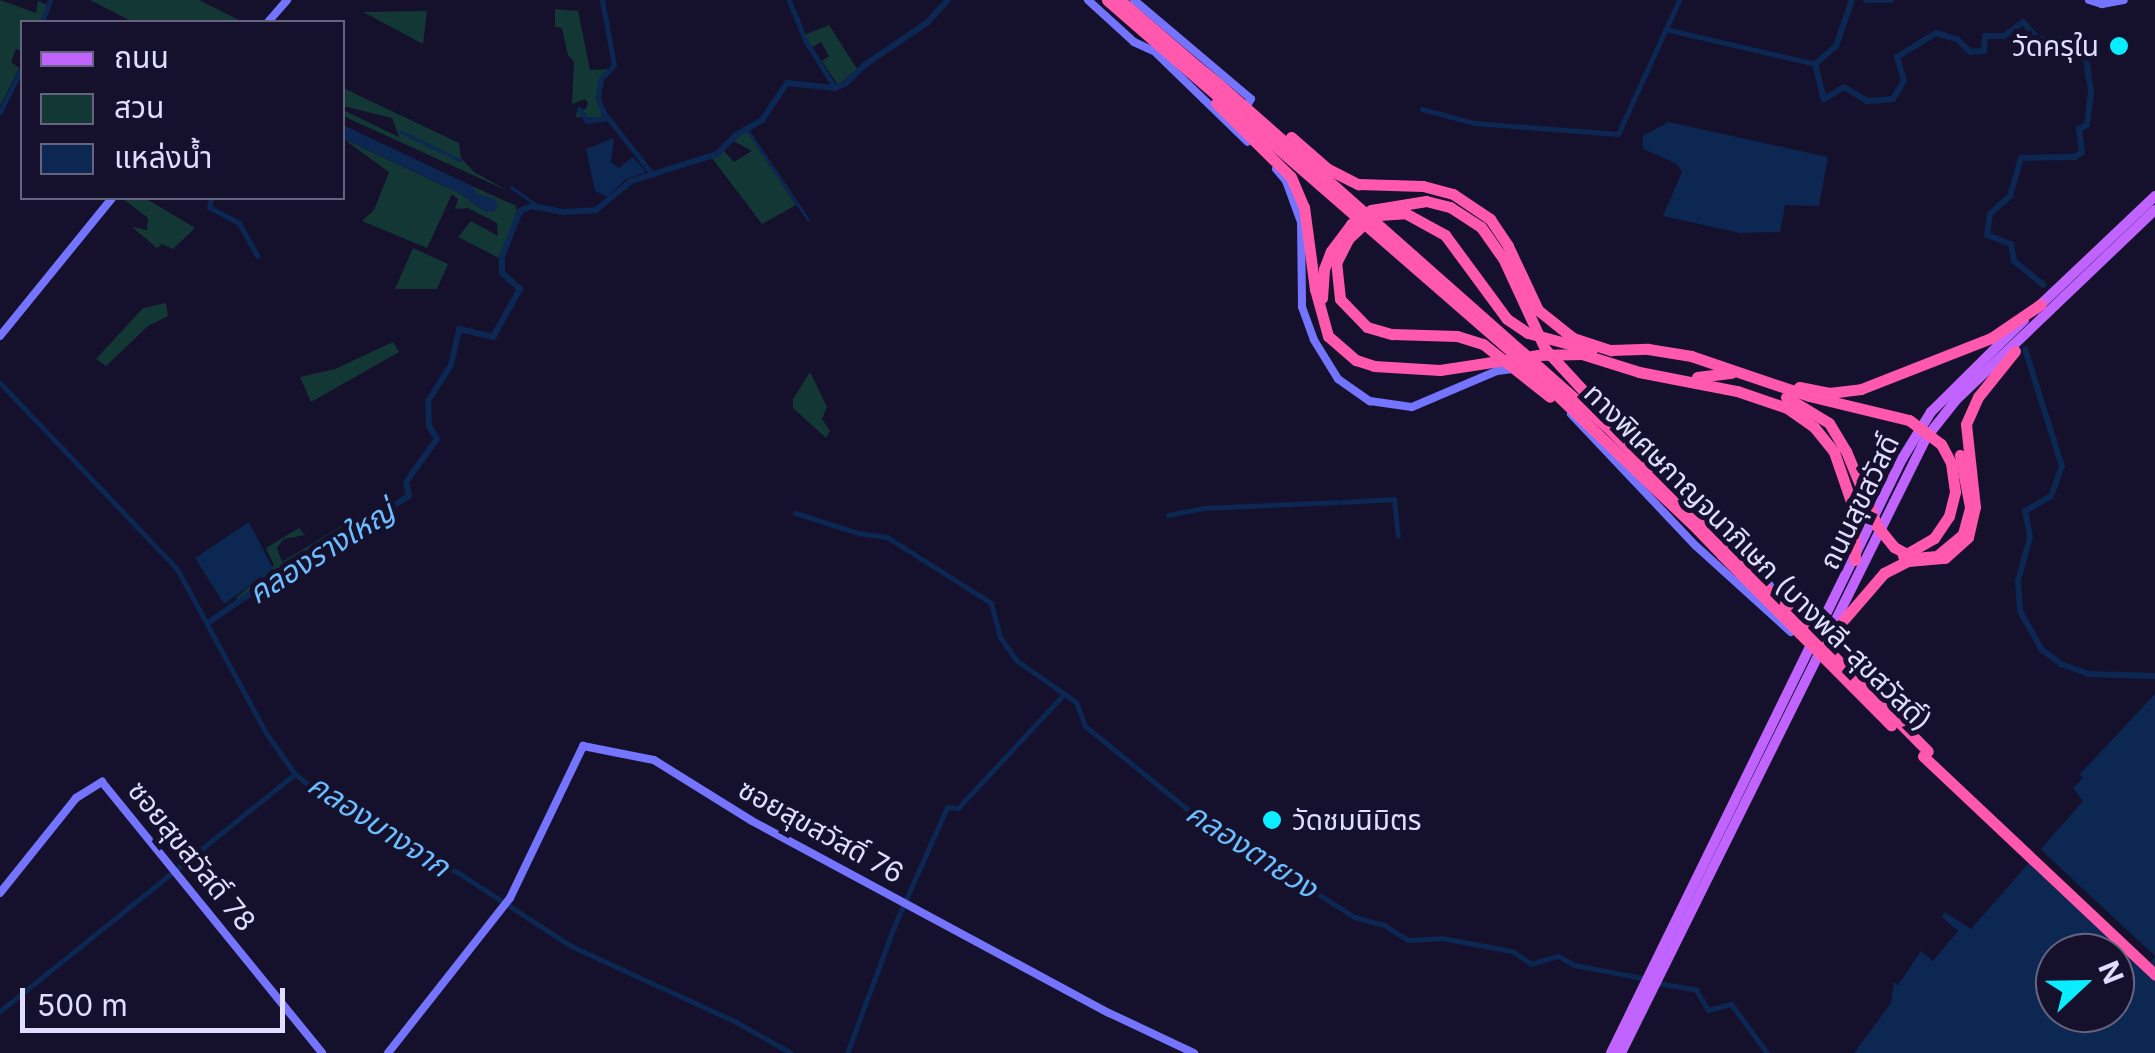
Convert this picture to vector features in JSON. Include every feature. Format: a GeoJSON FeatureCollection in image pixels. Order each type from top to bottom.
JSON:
{"type":"FeatureCollection","features":[{"type":"Feature","properties":{"kind":"highway"},"geometry":{"type":"LineString","coordinates":[[1107,0],[1321,180]]}},
{"type":"Feature","properties":{"kind":"highway"},"geometry":{"type":"LineString","coordinates":[[1120,0],[1219,84],[1338,176],[1368,186],[1423,186],[1453,194],[1483,212],[1501,232],[1538,310],[1554,326],[1596,346],[1691,356],[1760,382],[1909,420],[1941,444],[1951,464],[1955,492],[1950,516],[1934,538],[1875,572],[1834,631]]}},
{"type":"Feature","properties":{"kind":"highway"},"geometry":{"type":"LineString","coordinates":[[1158,44],[1291,177],[1304,207],[1320,320],[1336,345],[1363,362],[1401,370],[1440,370],[1562,353],[1788,408],[1826,440],[1850,494],[1855,560]]}},
{"type":"Feature","properties":{"kind":"highway"},"geometry":{"type":"LineString","coordinates":[[1219,84],[1321,180]]}},
{"type":"Feature","properties":{"kind":"highway","name":"ทางพิเศษกาญจนาภิเษก (บางพลี-สุขสวัสดิ์)"},"geometry":{"type":"LineString","coordinates":[[1321,180],[1533,360],[1686,506],[1861,686],[2155,965]]}},
{"type":"Feature","properties":{"kind":"highway","name":"ทางพิเศษกาญจนาภิเษก (บางพลี-สุขสวัสดิ์)"},"geometry":{"type":"LineString","coordinates":[[1321,180],[1558,393],[1842,678],[2155,975]]}},
{"type":"Feature","properties":{"kind":"highway"},"geometry":{"type":"LineString","coordinates":[[1336,345],[1322,301],[1324,269],[1339,238],[1360,216],[1396,202],[1426,200],[1450,207],[1481,227],[1503,258],[1551,359],[1648,459],[1686,506]]}},
{"type":"Feature","properties":{"kind":"highway"},"geometry":{"type":"LineString","coordinates":[[1698,530],[1668,509],[1543,390],[1483,344],[1457,336],[1392,334],[1367,327],[1340,299],[1336,263],[1348,239],[1366,222],[1379,215],[1406,213],[1445,235],[1499,312],[1519,328],[1681,376],[1714,378],[1732,373]]}},
{"type":"Feature","properties":{"kind":"highway"},"geometry":{"type":"LineString","coordinates":[[1760,382],[1829,393],[1861,389],[1991,338],[2041,304]]}},
{"type":"Feature","properties":{"kind":"highway"},"geometry":{"type":"LineString","coordinates":[[1821,640],[1834,631],[1884,573],[1908,561],[1945,558],[1968,537],[1975,507],[1966,424],[1978,397],[2022,338]]}},
{"type":"Feature","properties":{"kind":"highway"},"geometry":{"type":"LineString","coordinates":[[1710,386],[1737,386],[1790,398],[1829,424],[1846,451],[1876,526],[1894,548],[1914,558],[1937,556],[1963,534],[1970,508],[1960,454],[1960,426],[1968,402],[2015,351]]}},
{"type":"Feature","properties":{"kind":"main road"},"geometry":{"type":"LineString","coordinates":[[270,20],[287,0]]}},
{"type":"Feature","properties":{"kind":"main road"},"geometry":{"type":"LineString","coordinates":[[1088,0],[1134,42],[1153,50],[1276,168],[1295,200],[1304,244],[1302,307],[1314,340],[1338,379],[1370,401],[1412,407],[1497,371],[1513,369],[1542,387],[1575,417],[1696,546],[1811,652]]}},
{"type":"Feature","properties":{"kind":"main road"},"geometry":{"type":"LineString","coordinates":[[1134,0],[1251,99],[1233,128]]}},
{"type":"Feature","properties":{"kind":"main road"},"geometry":{"type":"LineString","coordinates":[[2090,0],[2124,0]]}},
{"type":"Feature","properties":{"kind":"main road"},"geometry":{"type":"LineString","coordinates":[[1134,42],[1157,20]]}},
{"type":"Feature","properties":{"kind":"main road","name":"ถนนสุขสวัสดิ์"},"geometry":{"type":"LineString","coordinates":[[1671,940],[1926,438],[1956,400],[2022,338],[2155,196]]}},
{"type":"Feature","properties":{"kind":"main road"},"geometry":{"type":"LineString","coordinates":[[0,336],[110,200]]}},
{"type":"Feature","properties":{"kind":"main road","name":"ถนนสุขสวัสดิ์"},"geometry":{"type":"LineString","coordinates":[[1611,1053],[1655,973],[1811,652],[1821,640],[1902,460],[1931,412],[2041,304],[2155,210]]}},
{"type":"Feature","properties":{"kind":"main road"},"geometry":{"type":"LineString","coordinates":[[1575,417],[1584,400],[1598,404],[1679,482],[1821,640]]}},
{"type":"Feature","properties":{"kind":"main road","name":"ซอยสุขสวัสดิ์ 76"},"geometry":{"type":"LineString","coordinates":[[388,1053],[510,898],[582,746],[654,760],[743,816],[1109,1012],[1194,1053]]}},
{"type":"Feature","properties":{"kind":"main road","name":"ซอยสุขสวัสดิ์ 78"},"geometry":{"type":"LineString","coordinates":[[0,892],[76,798],[102,782],[322,1053]]}},
{"type":"Feature","properties":{"kind":"main road","name":"ถนนสุขสวัสดิ์"},"geometry":{"type":"LineString","coordinates":[[1621,1053],[1648,986]]}},
{"type":"Feature","properties":{"kind":"green space"},"geometry":{"type":"Polygon","coordinates":[[[0,0],[36,13],[38,1],[47,5],[41,20],[20,20],[20,50],[16,49],[11,62],[19,68],[0,106],[0,0]]]}},
{"type":"Feature","properties":{"kind":"green space"},"geometry":{"type":"Polygon","coordinates":[[[90,0],[199,0],[239,20],[129,20],[90,0]]]}},
{"type":"Feature","properties":{"kind":"green space"},"geometry":{"type":"Polygon","coordinates":[[[555,9],[578,11],[590,70],[609,69],[597,88],[602,118],[576,117],[577,110],[586,109],[588,103],[585,99],[572,104],[574,62],[568,55],[562,28],[555,27],[555,9]]]}},
{"type":"Feature","properties":{"kind":"green space"},"geometry":{"type":"Polygon","coordinates":[[[427,11],[423,44],[363,12],[365,12],[427,11]]]}},
{"type":"Feature","properties":{"kind":"green space"},"geometry":{"type":"Polygon","coordinates":[[[829,25],[857,69],[838,85],[822,61],[829,56],[821,42],[811,48],[804,35],[829,25]]]}},
{"type":"Feature","properties":{"kind":"green space"},"geometry":{"type":"Polygon","coordinates":[[[345,89],[459,143],[461,158],[474,172],[510,192],[345,117],[345,111],[399,137],[392,118],[345,106],[345,89]]]}},
{"type":"Feature","properties":{"kind":"green space"},"geometry":{"type":"Polygon","coordinates":[[[746,130],[796,205],[762,224],[712,158],[724,151],[734,162],[752,151],[734,141],[746,130]]]}},
{"type":"Feature","properties":{"kind":"green space"},"geometry":{"type":"Polygon","coordinates":[[[345,139],[461,194],[481,209],[472,186],[516,206],[517,214],[499,258],[458,237],[471,221],[498,236],[497,223],[468,208],[455,209],[458,199],[452,194],[427,248],[362,221],[374,210],[389,172],[345,139]]]}},
{"type":"Feature","properties":{"kind":"green space"},"geometry":{"type":"Polygon","coordinates":[[[125,200],[148,200],[195,228],[173,249],[162,244],[157,248],[132,227],[147,230],[148,218],[125,200]]]}},
{"type":"Feature","properties":{"kind":"green space"},"geometry":{"type":"Polygon","coordinates":[[[413,248],[448,264],[437,289],[395,289],[413,248]]]}},
{"type":"Feature","properties":{"kind":"green space"},"geometry":{"type":"Polygon","coordinates":[[[166,303],[168,316],[148,326],[106,366],[96,359],[143,308],[166,303]]]}},
{"type":"Feature","properties":{"kind":"green space"},"geometry":{"type":"Polygon","coordinates":[[[393,342],[399,352],[311,402],[300,377],[335,369],[393,342]]]}},
{"type":"Feature","properties":{"kind":"green space"},"geometry":{"type":"Polygon","coordinates":[[[810,372],[827,407],[822,419],[830,431],[826,438],[793,408],[793,399],[810,372]]]}},
{"type":"Feature","properties":{"kind":"green space"},"geometry":{"type":"Polygon","coordinates":[[[360,515],[363,519],[293,562],[239,602],[236,598],[274,565],[266,548],[299,528],[305,535],[284,539],[277,548],[282,562],[360,515]]]}},
{"type":"Feature","properties":{"kind":"water"},"geometry":{"type":"Polygon","coordinates":[[[1668,122],[1828,157],[1819,206],[1785,205],[1780,232],[1740,233],[1663,216],[1682,172],[1677,164],[1643,149],[1643,136],[1668,122]]]}},
{"type":"Feature","properties":{"kind":"water"},"geometry":{"type":"Polygon","coordinates":[[[345,126],[472,186],[477,194],[495,199],[498,206],[494,212],[484,211],[461,194],[345,139],[345,126]]]}},
{"type":"Feature","properties":{"kind":"water"},"geometry":{"type":"Polygon","coordinates":[[[614,138],[611,162],[619,168],[633,157],[646,172],[626,179],[607,197],[595,191],[586,149],[614,138]]]}},
{"type":"Feature","properties":{"kind":"water"},"geometry":{"type":"Polygon","coordinates":[[[249,522],[273,569],[224,604],[195,558],[249,522]]]}},
{"type":"Feature","properties":{"kind":"water"},"geometry":{"type":"Polygon","coordinates":[[[2155,694],[2155,1053],[1854,1053],[1891,1003],[1894,982],[1898,985],[1921,951],[1933,961],[1958,931],[1942,917],[1945,912],[1971,929],[2083,801],[2073,788],[2083,778],[2080,774],[2155,694]]]}},
{"type":"Feature","properties":{"kind":"pier"},"geometry":{"type":"Polygon","coordinates":[[[2037,846],[2130,933],[2104,933],[2025,859],[2037,846]]]}},
{"type":"Feature","properties":{"kind":"pier"},"geometry":{"type":"Polygon","coordinates":[[[2135,937],[2155,956],[2143,970],[2135,962],[2135,937]]]}},
{"type":"Feature","properties":{"kind":"waterway"},"geometry":{"type":"LineString","coordinates":[[43,20],[50,0]]}},
{"type":"Feature","properties":{"kind":"waterway"},"geometry":{"type":"LineString","coordinates":[[602,0],[614,65],[601,79],[598,99],[604,113],[653,175]]}},
{"type":"Feature","properties":{"kind":"waterway"},"geometry":{"type":"LineString","coordinates":[[789,0],[805,40],[835,88]]}},
{"type":"Feature","properties":{"kind":"waterway","name":"คลองรางใหญ่"},"geometry":{"type":"LineString","coordinates":[[208,623],[275,576],[409,496],[406,482],[437,439],[429,426],[428,401],[451,365],[459,329],[493,337],[520,289],[502,273],[502,257],[520,211],[532,206],[563,212],[596,210],[631,181],[717,154],[736,135],[762,120],[787,83],[835,88],[846,83],[866,64],[928,22],[948,0]]}},
{"type":"Feature","properties":{"kind":"waterway"},"geometry":{"type":"LineString","coordinates":[[1422,109],[1474,123],[1618,134],[1679,0]]}},
{"type":"Feature","properties":{"kind":"waterway"},"geometry":{"type":"LineString","coordinates":[[1852,0],[1836,46],[1815,64],[1824,99],[1844,87],[1867,101],[1893,99],[1904,81],[1897,57],[1936,33],[1957,39],[1970,52],[1984,51],[1985,36],[2004,36],[2023,22],[2038,39],[2065,39],[2079,44],[2085,53],[2091,92],[2087,125],[2079,129],[2082,152],[2075,157],[2021,158],[2010,196],[1990,214],[1987,235],[2011,244],[2014,261],[2044,285]]}},
{"type":"Feature","properties":{"kind":"waterway"},"geometry":{"type":"LineString","coordinates":[[1866,0],[1891,0]]}},
{"type":"Feature","properties":{"kind":"waterway"},"geometry":{"type":"LineString","coordinates":[[1665,29],[1815,64]]}},
{"type":"Feature","properties":{"kind":"waterway"},"geometry":{"type":"LineString","coordinates":[[0,112],[20,71]]}},
{"type":"Feature","properties":{"kind":"waterway"},"geometry":{"type":"LineString","coordinates":[[579,109],[587,121],[606,118]]}},
{"type":"Feature","properties":{"kind":"waterway"},"geometry":{"type":"LineString","coordinates":[[747,129],[808,219]]}},
{"type":"Feature","properties":{"kind":"waterway"},"geometry":{"type":"LineString","coordinates":[[400,131],[460,160]]}},
{"type":"Feature","properties":{"kind":"waterway"},"geometry":{"type":"LineString","coordinates":[[511,187],[538,206]]}},
{"type":"Feature","properties":{"kind":"waterway"},"geometry":{"type":"LineString","coordinates":[[211,200],[209,207],[239,223],[257,256]]}},
{"type":"Feature","properties":{"kind":"waterway"},"geometry":{"type":"LineString","coordinates":[[2025,349],[2062,466],[2051,496],[2025,511],[2030,537],[2018,581],[2020,611],[2042,650],[2061,664],[2089,674],[2155,676]]}},
{"type":"Feature","properties":{"kind":"waterway","name":"คลองบางจาก"},"geometry":{"type":"LineString","coordinates":[[0,383],[177,569],[266,733],[295,774],[423,858],[457,872],[571,946],[736,1022],[791,1053]]}},
{"type":"Feature","properties":{"kind":"waterway"},"geometry":{"type":"LineString","coordinates":[[1342,502],[1394,499],[1398,536]]}},
{"type":"Feature","properties":{"kind":"waterway"},"geometry":{"type":"LineString","coordinates":[[1168,515],[1203,508],[1337,502]]}},
{"type":"Feature","properties":{"kind":"waterway","name":"คลองตายวง"},"geometry":{"type":"LineString","coordinates":[[795,513],[858,533],[887,537],[991,603],[1000,637],[1016,660],[1076,702],[1085,726],[1192,813],[1354,917],[1384,925],[1408,940],[1441,938],[1512,951],[1531,964],[1558,956],[1574,965],[1648,979]]}},
{"type":"Feature","properties":{"kind":"waterway"},"geometry":{"type":"LineString","coordinates":[[847,1053],[895,924],[947,807],[958,808],[1064,694]]}},
{"type":"Feature","properties":{"kind":"waterway"},"geometry":{"type":"LineString","coordinates":[[0,1011],[295,774]]}},
{"type":"Feature","properties":{"kind":"waterway","name":"คลองตายวง"},"geometry":{"type":"LineString","coordinates":[[1658,983],[1696,990],[1708,1010],[1731,1004],[1767,1053]]}},
{"type":"Feature","properties":{"kind":"place","name":"วัดครุใน"},"geometry":{"type":"Point","coordinates":[2119,46]}},
{"type":"Feature","properties":{"kind":"place","name":"วัดชมนิมิตร"},"geometry":{"type":"Point","coordinates":[1272,820]}}]}
